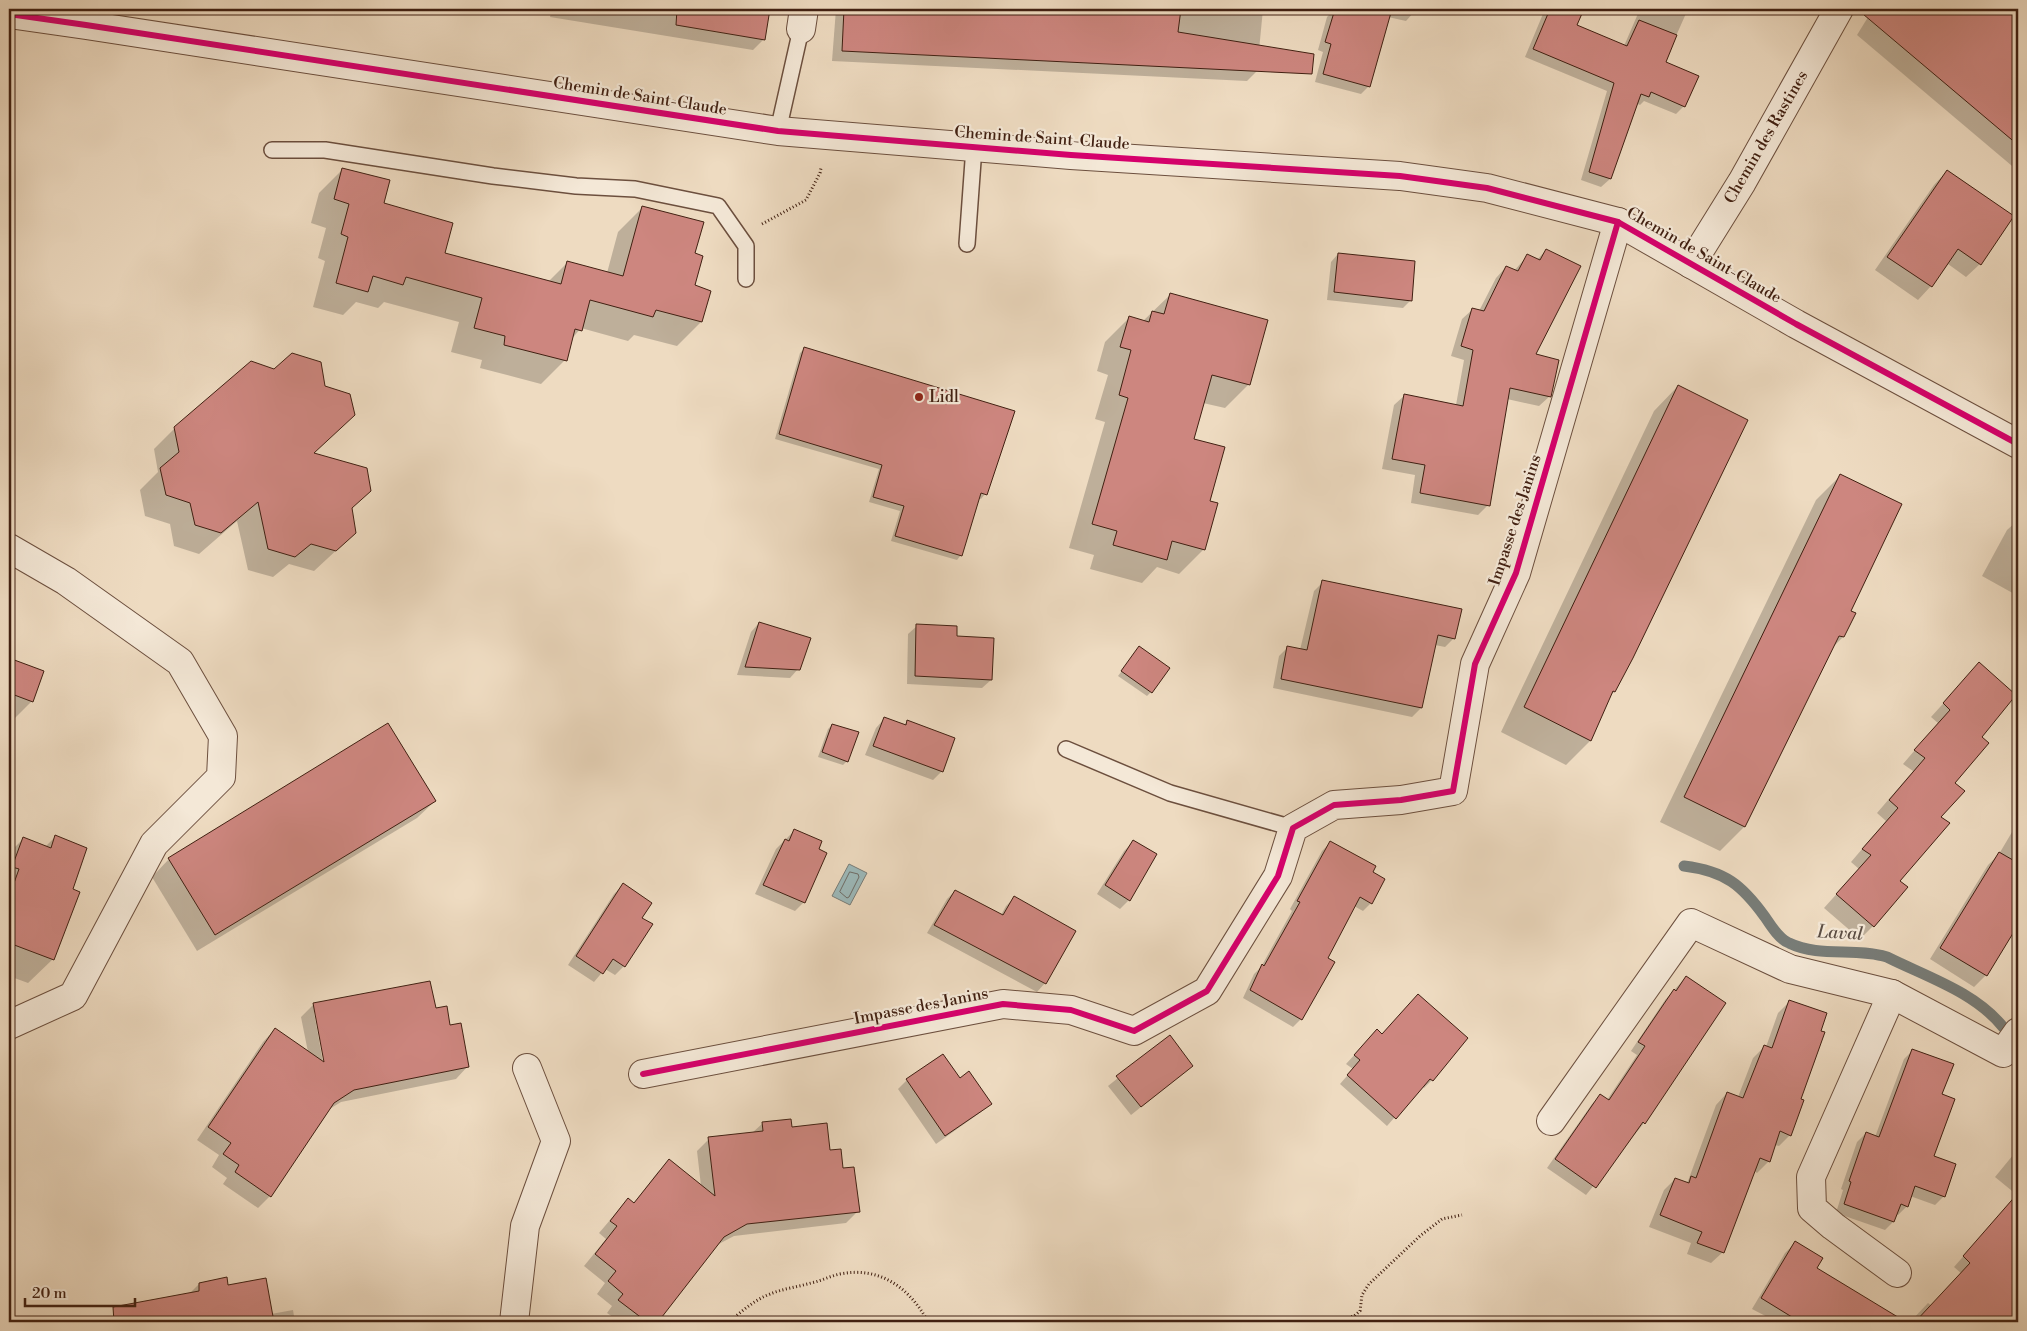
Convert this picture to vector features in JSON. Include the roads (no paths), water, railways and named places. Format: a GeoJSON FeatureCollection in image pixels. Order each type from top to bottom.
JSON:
{"type":"FeatureCollection","features":[{"type":"Feature","properties":{"kind":"street","name":"Chemin des Rastines"},"geometry":{"type":"LineString","coordinates":[[1690,264],[1742,182],[1839,9]]}},
{"type":"Feature","properties":{"kind":"street","name":"Chemin de Saint-Claude"},"geometry":{"type":"LineString","coordinates":[[9,14],[778,131],[1400,176],[1487,188],[1618,222],[1796,324],[2018,444]]}},
{"type":"Feature","properties":{"kind":"street","name":"Impasse des Janins"},"geometry":{"type":"LineString","coordinates":[[643,1074],[1003,1004],[1072,1010],[1134,1031],[1207,991],[1278,876],[1293,828],[1334,805],[1401,800],[1453,791],[1475,664],[1516,573],[1618,222]]}},
{"type":"Feature","properties":{"kind":"street"},"geometry":{"type":"LineString","coordinates":[[9,548],[66,581],[180,662],[224,736],[220,777],[154,844],[73,996],[9,1025]]}},
{"type":"Feature","properties":{"kind":"street"},"geometry":{"type":"LineString","coordinates":[[1551,1121],[1691,923],[1790,969],[1892,994],[2003,1053],[2018,1032]]}},
{"type":"Feature","properties":{"kind":"street"},"geometry":{"type":"LineString","coordinates":[[1892,994],[1812,1177],[1812,1208],[1833,1226],[1898,1273]]}},
{"type":"Feature","properties":{"kind":"street"},"geometry":{"type":"LineString","coordinates":[[514,1322],[525,1226],[556,1140],[527,1068]]}},
{"type":"Feature","properties":{"kind":"lane"},"geometry":{"type":"LineString","coordinates":[[778,131],[803,19]]}},
{"type":"Feature","properties":{"kind":"lane"},"geometry":{"type":"LineString","coordinates":[[967,244],[974,146]]}},
{"type":"Feature","properties":{"kind":"lane"},"geometry":{"type":"LineString","coordinates":[[272,150],[325,150],[493,176],[576,186],[635,189],[718,206],[746,246],[746,280]]}},
{"type":"Feature","properties":{"kind":"lane"},"geometry":{"type":"LineString","coordinates":[[1066,749],[1170,793],[1293,828]]}},
{"type":"Feature","properties":{"kind":"water"},"geometry":{"type":"Polygon","coordinates":[[[849,864],[867,873],[850,905],[832,896],[849,864]]]}},
{"type":"Feature","properties":{"kind":"waterway","name":"Laval"},"geometry":{"type":"LineString","coordinates":[[1684,866],[1711,872],[1731,881],[1748,896],[1785,941],[1813,950],[1875,954],[1887,957],[1950,986],[1965,995],[1979,1004],[2003,1027]]}},
{"type":"Feature","properties":{"kind":"place","name":"Lidl"},"geometry":{"type":"Point","coordinates":[919,397]}}]}
